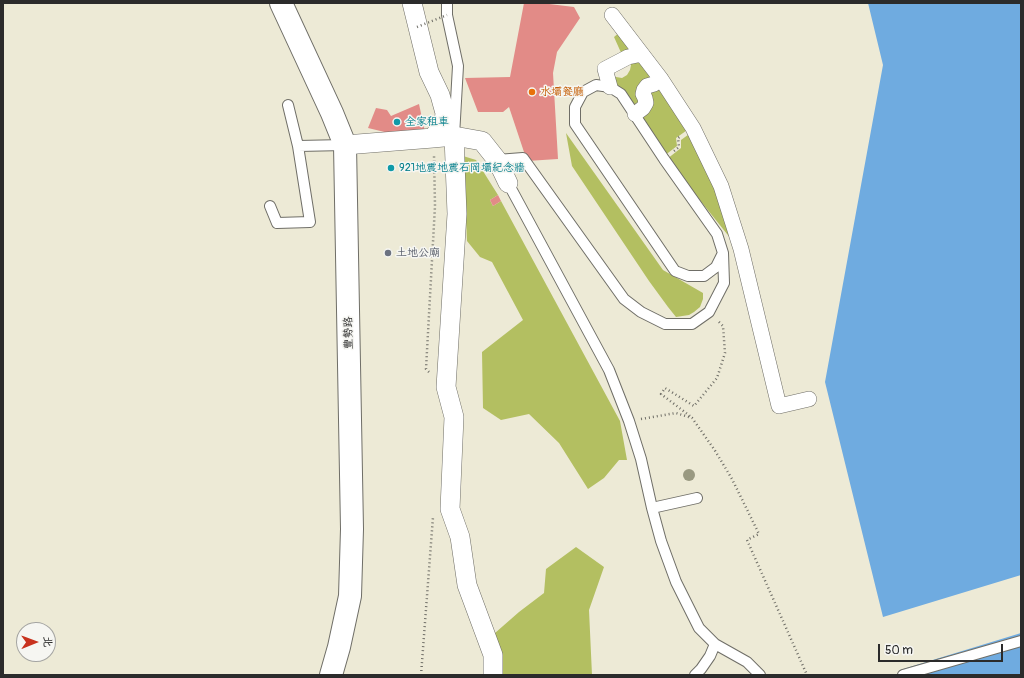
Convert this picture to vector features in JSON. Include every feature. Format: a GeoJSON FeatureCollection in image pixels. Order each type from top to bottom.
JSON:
{"type":"FeatureCollection","features":[{"type":"Feature","properties":{"kind":"street","name":"豐勢路"},"geometry":{"type":"LineString","coordinates":[[281,3],[345,144],[352,529],[350,596],[339,647],[331,675]]}},
{"type":"Feature","properties":{"kind":"street"},"geometry":{"type":"LineString","coordinates":[[412,3],[429,72],[440,95],[445,113],[444,122],[433,138]]}},
{"type":"Feature","properties":{"kind":"street"},"geometry":{"type":"LineString","coordinates":[[612,15],[662,79],[693,128],[721,186],[740,249],[778,406],[809,398]]}},
{"type":"Feature","properties":{"kind":"street"},"geometry":{"type":"LineString","coordinates":[[610,87],[605,69],[628,57],[642,54]]}},
{"type":"Feature","properties":{"kind":"street"},"geometry":{"type":"LineString","coordinates":[[635,114],[643,108],[646,103],[643,94],[647,86],[662,79]]}},
{"type":"Feature","properties":{"kind":"street"},"geometry":{"type":"LineString","coordinates":[[345,144],[454,136],[482,141],[497,160],[508,183]]}},
{"type":"Feature","properties":{"kind":"street"},"geometry":{"type":"LineString","coordinates":[[454,136],[457,214],[446,387],[454,418],[450,509],[460,537],[466,585],[493,655],[493,675]]}},
{"type":"Feature","properties":{"kind":"lane"},"geometry":{"type":"LineString","coordinates":[[447,3],[447,15],[458,66],[454,136]]}},
{"type":"Feature","properties":{"kind":"lane"},"geometry":{"type":"LineString","coordinates":[[497,160],[523,158],[624,299],[641,312],[665,324],[692,324],[709,312],[724,283],[723,253],[717,234],[664,159],[622,94],[610,87],[596,85],[583,92],[574,107],[574,124],[675,271],[688,276],[704,276],[716,267],[723,253]]}},
{"type":"Feature","properties":{"kind":"lane"},"geometry":{"type":"LineString","coordinates":[[270,206],[277,223],[310,222],[298,146],[288,105]]}},
{"type":"Feature","properties":{"kind":"lane"},"geometry":{"type":"LineString","coordinates":[[298,146],[345,144]]}},
{"type":"Feature","properties":{"kind":"lane"},"geometry":{"type":"LineString","coordinates":[[508,183],[609,370],[629,421],[641,459],[661,541],[676,582],[699,628],[715,644],[747,662],[760,675]]}},
{"type":"Feature","properties":{"kind":"lane"},"geometry":{"type":"LineString","coordinates":[[652,508],[697,498]]}},
{"type":"Feature","properties":{"kind":"lane"},"geometry":{"type":"LineString","coordinates":[[903,675],[1021,641]]}},
{"type":"Feature","properties":{"kind":"lane"},"geometry":{"type":"LineString","coordinates":[[695,675],[710,656],[715,644]]}},
{"type":"Feature","properties":{"kind":"path"},"geometry":{"type":"LineString","coordinates":[[417,27],[447,15]]}},
{"type":"Feature","properties":{"kind":"path"},"geometry":{"type":"LineString","coordinates":[[664,159],[679,147],[678,138],[693,128]]}},
{"type":"Feature","properties":{"kind":"path"},"geometry":{"type":"LineString","coordinates":[[430,373],[426,369],[435,206],[433,138]]}},
{"type":"Feature","properties":{"kind":"path"},"geometry":{"type":"LineString","coordinates":[[709,312],[723,326],[725,353],[717,378],[694,406],[666,388],[661,394],[692,418],[714,449],[732,479],[759,534],[747,540],[807,675]]}},
{"type":"Feature","properties":{"kind":"path"},"geometry":{"type":"LineString","coordinates":[[629,421],[676,413],[692,418]]}},
{"type":"Feature","properties":{"kind":"green space"},"geometry":{"type":"Polygon","coordinates":[[[621,31],[639,53],[623,57],[614,37],[621,31]]]}},
{"type":"Feature","properties":{"kind":"green space"},"geometry":{"type":"Polygon","coordinates":[[[641,57],[658,79],[635,110],[613,85],[610,76],[622,78],[627,75],[631,65],[630,59],[641,57]]]}},
{"type":"Feature","properties":{"kind":"green space"},"geometry":{"type":"Polygon","coordinates":[[[662,82],[690,128],[676,138],[677,146],[664,156],[638,115],[646,94],[662,82]]]}},
{"type":"Feature","properties":{"kind":"green space"},"geometry":{"type":"Polygon","coordinates":[[[692,132],[718,187],[735,244],[667,159],[681,148],[681,140],[692,132]]]}},
{"type":"Feature","properties":{"kind":"green space"},"geometry":{"type":"Polygon","coordinates":[[[566,133],[663,270],[703,293],[703,299],[700,307],[694,312],[689,315],[676,317],[649,281],[572,166],[566,133]]]}},
{"type":"Feature","properties":{"kind":"green space"},"geometry":{"type":"Polygon","coordinates":[[[463,156],[476,160],[498,195],[490,200],[493,206],[501,201],[620,421],[627,460],[619,460],[604,478],[588,489],[559,443],[529,414],[501,420],[483,408],[482,352],[523,320],[492,262],[480,257],[467,241],[463,156]]]}},
{"type":"Feature","properties":{"kind":"green space"},"geometry":{"type":"Polygon","coordinates":[[[576,547],[604,567],[589,610],[592,675],[499,675],[500,668],[495,633],[544,593],[546,569],[576,547]]]}},
{"type":"Feature","properties":{"kind":"water"},"geometry":{"type":"Polygon","coordinates":[[[868,3],[1021,3],[1021,575],[883,617],[825,382],[883,65],[868,3]]]}},
{"type":"Feature","properties":{"kind":"water"},"geometry":{"type":"Polygon","coordinates":[[[1021,633],[1021,675],[901,675],[900,670],[1021,633]]]}},
{"type":"Feature","properties":{"kind":"building","name":"水壩餐廳"},"geometry":{"type":"Polygon","coordinates":[[[524,3],[541,3],[574,7],[580,18],[557,52],[553,73],[558,159],[527,161],[509,107],[503,112],[478,112],[465,78],[510,77],[524,3]]]}},
{"type":"Feature","properties":{"kind":"building","name":"全家租車"},"geometry":{"type":"Polygon","coordinates":[[[419,104],[425,132],[393,134],[368,128],[376,108],[387,110],[391,116],[419,104]]]}},
{"type":"Feature","properties":{"kind":"building"},"geometry":{"type":"Polygon","coordinates":[[[498,195],[501,201],[493,206],[490,200],[498,195]]]}},
{"type":"Feature","properties":{"kind":"place","name":"水壩餐廳"},"geometry":{"type":"Point","coordinates":[532,92]}},
{"type":"Feature","properties":{"kind":"place","name":"全家租車"},"geometry":{"type":"Point","coordinates":[397,122]}},
{"type":"Feature","properties":{"kind":"place","name":"921地震地震石岡壩紀念牆"},"geometry":{"type":"Point","coordinates":[391,168]}},
{"type":"Feature","properties":{"kind":"place","name":"土地公廟"},"geometry":{"type":"Point","coordinates":[388,253]}}]}
